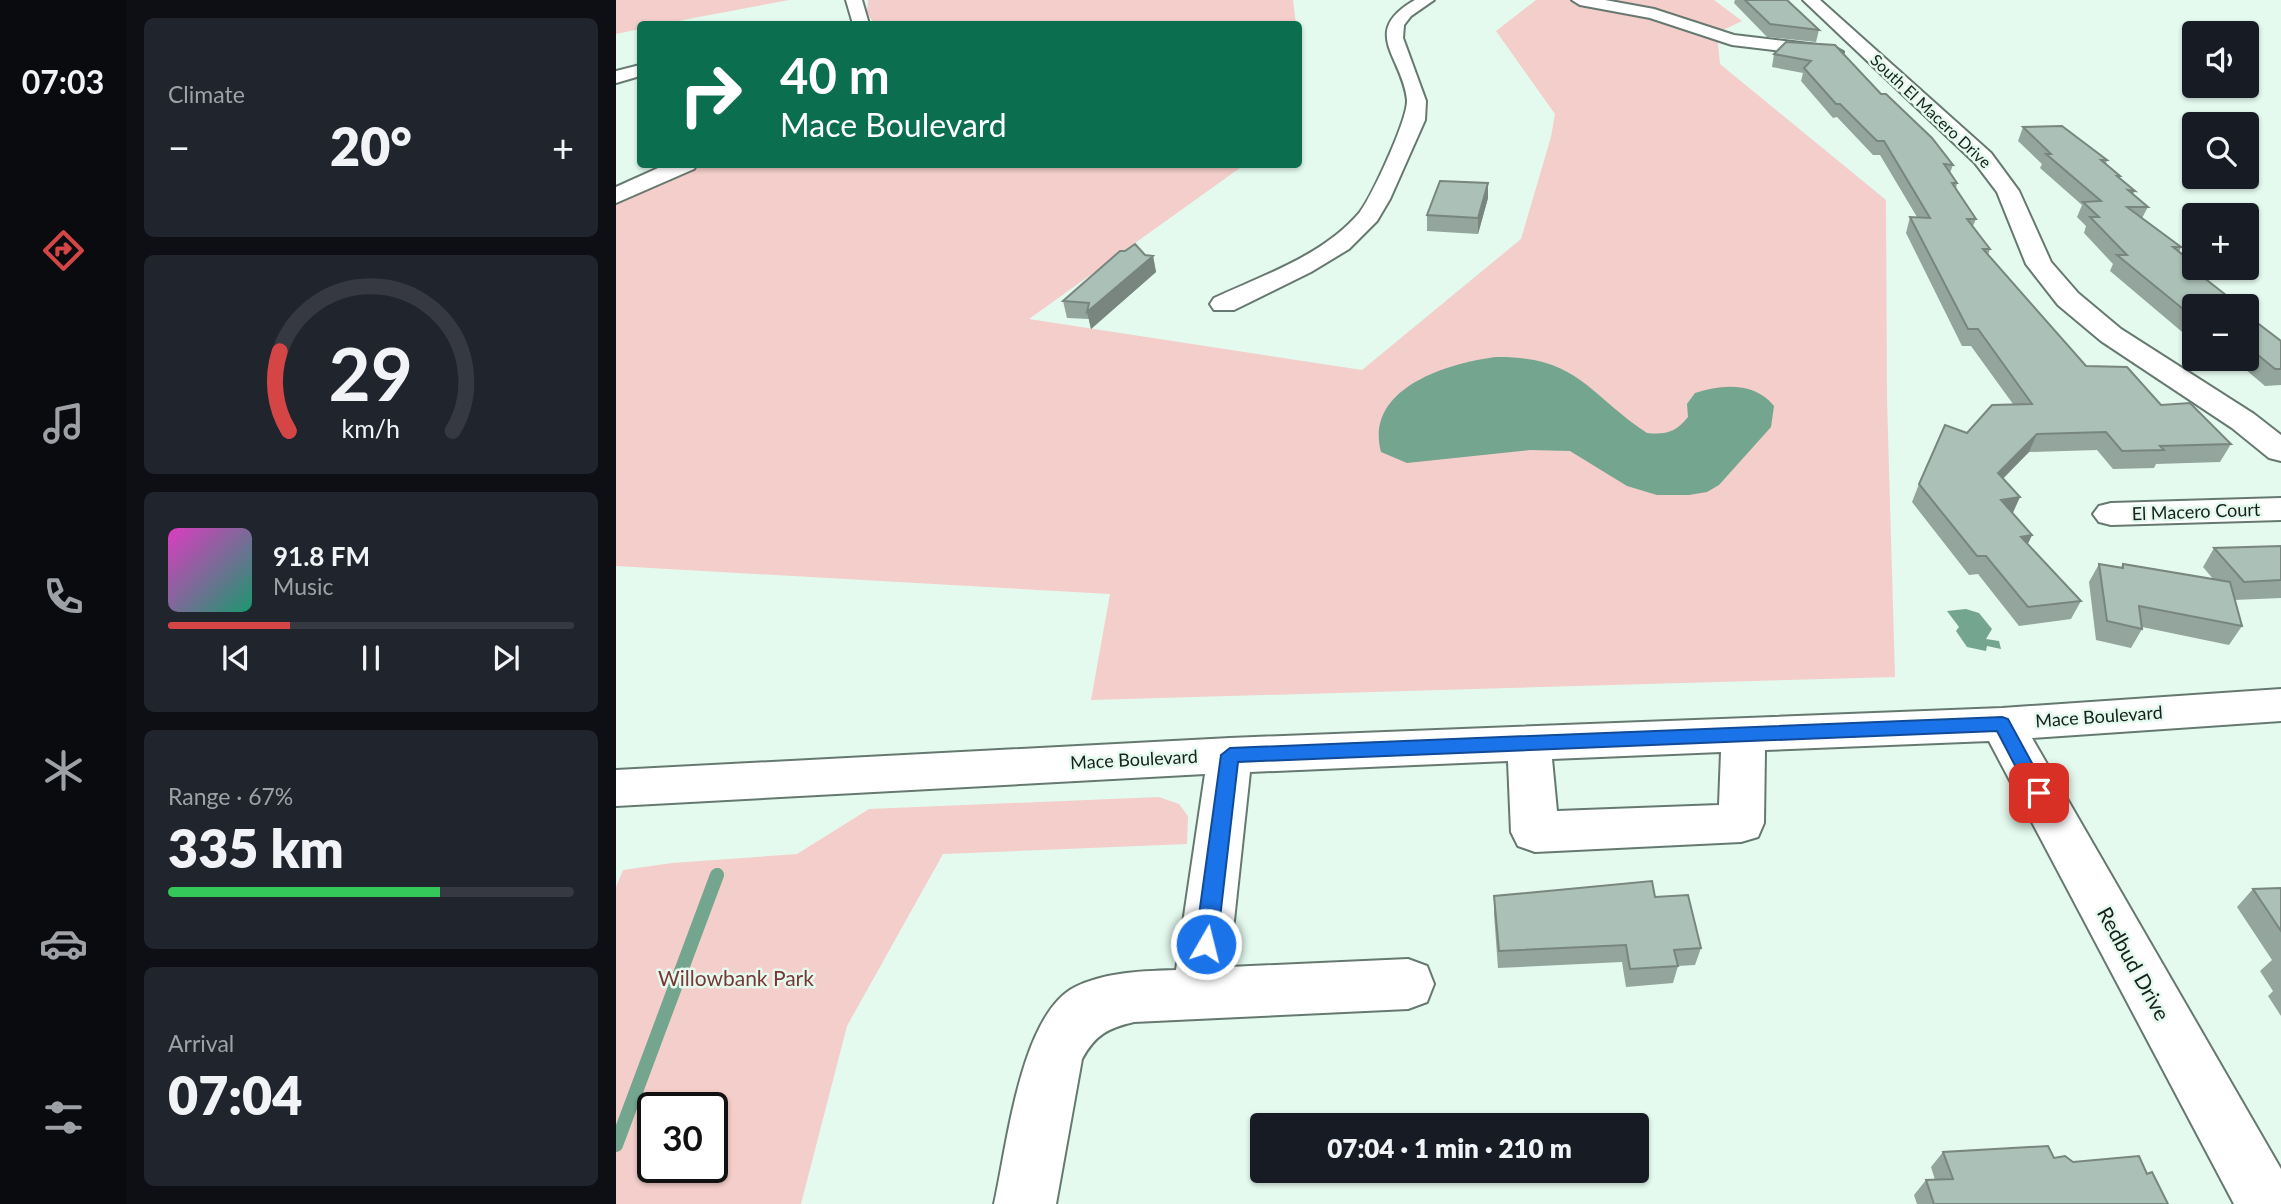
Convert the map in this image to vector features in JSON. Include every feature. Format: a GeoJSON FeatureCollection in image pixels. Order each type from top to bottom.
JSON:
{"type":"FeatureCollection","features":[{"type":"Feature","properties":{"kind":"street"},"geometry":{"type":"LineString","coordinates":[[853,0],[860,21]]}},
{"type":"Feature","properties":{"kind":"street"},"geometry":{"type":"LineString","coordinates":[[1224,304],[1304,265],[1352,234],[1370,215],[1415,122],[1419,98],[1414,81],[1392,41],[1392,29],[1397,17],[1426,0]]}},
{"type":"Feature","properties":{"kind":"street"},"geometry":{"type":"LineString","coordinates":[[1580,0],[1636,9],[1701,32],[1751,44],[1799,50],[1867,51]]}},
{"type":"Feature","properties":{"kind":"street","name":"South El Macero Drive"},"geometry":{"type":"LineString","coordinates":[[1811,0],[1964,139],[1996,173],[2015,205],[2031,250],[2051,281],[2068,299],[2111,335],[2243,421],[2281,451]]}},
{"type":"Feature","properties":{"kind":"street"},"geometry":{"type":"LineString","coordinates":[[616,77],[637,72]]}},
{"type":"Feature","properties":{"kind":"street"},"geometry":{"type":"LineString","coordinates":[[616,196],[677,168]]}},
{"type":"Feature","properties":{"kind":"street","name":"El Macero Court"},"geometry":{"type":"LineString","coordinates":[[2111,514],[2281,509]]}},
{"type":"Feature","properties":{"kind":"street","name":"Mace Boulevard"},"geometry":{"type":"LineString","coordinates":[[616,788],[1230,755],[1744,732],[2002,724],[2281,705]]}},
{"type":"Feature","properties":{"kind":"street","name":"Redbud Drive"},"geometry":{"type":"LineString","coordinates":[[2002,724],[2267,1204]]}},
{"type":"Feature","properties":{"kind":"street"},"geometry":{"type":"LineString","coordinates":[[1529,742],[1535,832],[1741,823],[1744,732]]}},
{"type":"Feature","properties":{"kind":"street"},"geometry":{"type":"LineString","coordinates":[[1199,994],[1230,755]]}},
{"type":"Feature","properties":{"kind":"street"},"geometry":{"type":"LineString","coordinates":[[1025,1204],[1055,1052],[1070,1026],[1092,1006],[1134,997],[1408,984]]}},
{"type":"Feature","properties":{"kind":"green space"},"geometry":{"type":"Polygon","coordinates":[[[616,0],[789,0],[678,21],[637,21],[637,30],[616,34],[616,0]]]}},
{"type":"Feature","properties":{"kind":"green space"},"geometry":{"type":"Polygon","coordinates":[[[868,0],[1293,0],[1296,21],[872,21],[867,12],[868,0]]]}},
{"type":"Feature","properties":{"kind":"green space"},"geometry":{"type":"Polygon","coordinates":[[[1536,0],[1714,0],[1742,21],[1717,33],[1720,64],[1886,200],[1887,398],[1895,677],[1091,700],[1110,594],[616,566],[616,204],[695,168],[1240,168],[1029,319],[1362,370],[1521,239],[1551,137],[1555,114],[1496,31],[1536,0]]]}},
{"type":"Feature","properties":{"kind":"green space","name":"Willowbank Park"},"geometry":{"type":"Polygon","coordinates":[[[1159,797],[1179,804],[1188,816],[1187,844],[943,854],[847,1026],[801,1204],[616,1204],[616,887],[623,870],[672,863],[797,854],[869,809],[1159,797]]]}},
{"type":"Feature","properties":{"kind":"shaded area"},"geometry":{"type":"Polygon","coordinates":[[[1496,357],[1524,358],[1564,370],[1647,433],[1665,433],[1679,426],[1688,417],[1687,404],[1695,393],[1727,387],[1748,389],[1766,398],[1774,406],[1771,427],[1719,485],[1707,492],[1689,495],[1657,495],[1627,486],[1570,451],[1530,450],[1407,463],[1381,452],[1379,430],[1385,411],[1397,395],[1434,373],[1455,365],[1496,357]]]}},
{"type":"Feature","properties":{"kind":"shaded area"},"geometry":{"type":"Polygon","coordinates":[[[1966,609],[1979,613],[1992,629],[1986,639],[1999,641],[2001,649],[1987,646],[1986,651],[1967,647],[1956,631],[1959,627],[1947,611],[1966,609]]]}},
{"type":"Feature","properties":{"kind":"building"},"geometry":{"type":"Polygon","coordinates":[[[1745,0],[1787,0],[1819,30],[1770,24],[1745,0]]]}},
{"type":"Feature","properties":{"kind":"building"},"geometry":{"type":"Polygon","coordinates":[[[1786,42],[1835,45],[1881,94],[1886,94],[1932,138],[1953,165],[1944,164],[1957,183],[1952,183],[1976,219],[1967,219],[1990,249],[1983,249],[2086,366],[2127,367],[2161,405],[2190,403],[2231,444],[2160,446],[2164,450],[2122,451],[2106,432],[2037,434],[1998,473],[2020,497],[2001,500],[2032,535],[2021,537],[2081,601],[2028,607],[1986,556],[1977,556],[1919,484],[1945,425],[1967,433],[1992,405],[2032,404],[1978,329],[1968,329],[1910,217],[1930,218],[1884,141],[1877,141],[1840,104],[1836,104],[1804,68],[1811,61],[1774,54],[1786,42]]]}},
{"type":"Feature","properties":{"kind":"building"},"geometry":{"type":"Polygon","coordinates":[[[2062,126],[2107,160],[2101,160],[2135,191],[2128,190],[2148,207],[2127,207],[2181,247],[2173,247],[2182,254],[2182,280],[2207,280],[2225,294],[2182,294],[2182,308],[2117,255],[2127,255],[2090,217],[2099,217],[2083,202],[2101,201],[2046,154],[2051,154],[2023,127],[2062,126]]]}},
{"type":"Feature","properties":{"kind":"building"},"geometry":{"type":"Polygon","coordinates":[[[1440,181],[1488,183],[1478,218],[1427,215],[1440,181]]]}},
{"type":"Feature","properties":{"kind":"building"},"geometry":{"type":"Polygon","coordinates":[[[1135,244],[1145,255],[1153,256],[1087,312],[1089,303],[1063,301],[1120,251],[1125,251],[1135,244]]]}},
{"type":"Feature","properties":{"kind":"building"},"geometry":{"type":"Polygon","coordinates":[[[2259,324],[2281,341],[2281,369],[2275,369],[2259,356],[2259,324]]]}},
{"type":"Feature","properties":{"kind":"building"},"geometry":{"type":"Polygon","coordinates":[[[2281,546],[2281,580],[2244,582],[2214,548],[2281,546]]]}},
{"type":"Feature","properties":{"kind":"building"},"geometry":{"type":"Polygon","coordinates":[[[2099,564],[2123,568],[2123,564],[2230,582],[2242,626],[2139,606],[2142,629],[2107,621],[2099,564]]]}},
{"type":"Feature","properties":{"kind":"building"},"geometry":{"type":"Polygon","coordinates":[[[1652,881],[1655,897],[1688,895],[1701,948],[1674,950],[1678,966],[1630,969],[1626,945],[1499,951],[1494,896],[1652,881]]]}},
{"type":"Feature","properties":{"kind":"building"},"geometry":{"type":"Polygon","coordinates":[[[2281,888],[2281,931],[2253,889],[2281,888]]]}},
{"type":"Feature","properties":{"kind":"building"},"geometry":{"type":"Polygon","coordinates":[[[2048,1146],[2054,1158],[2065,1156],[2073,1162],[2139,1156],[2147,1174],[2152,1172],[2168,1204],[1934,1204],[1926,1180],[1953,1179],[1943,1152],[2048,1146]]]}},
{"type":"Feature","properties":{"kind":"waterway"},"geometry":{"type":"LineString","coordinates":[[717,877],[718,873]]}},
{"type":"Feature","properties":{"kind":"waterway"},"geometry":{"type":"LineString","coordinates":[[616,1145],[717,875]]}},
{"type":"Feature","properties":{"kind":"route"},"geometry":{"type":"LineString","coordinates":[[1206,944],[1230,755],[1744,732],[2002,724],[2039,793]]}}]}
